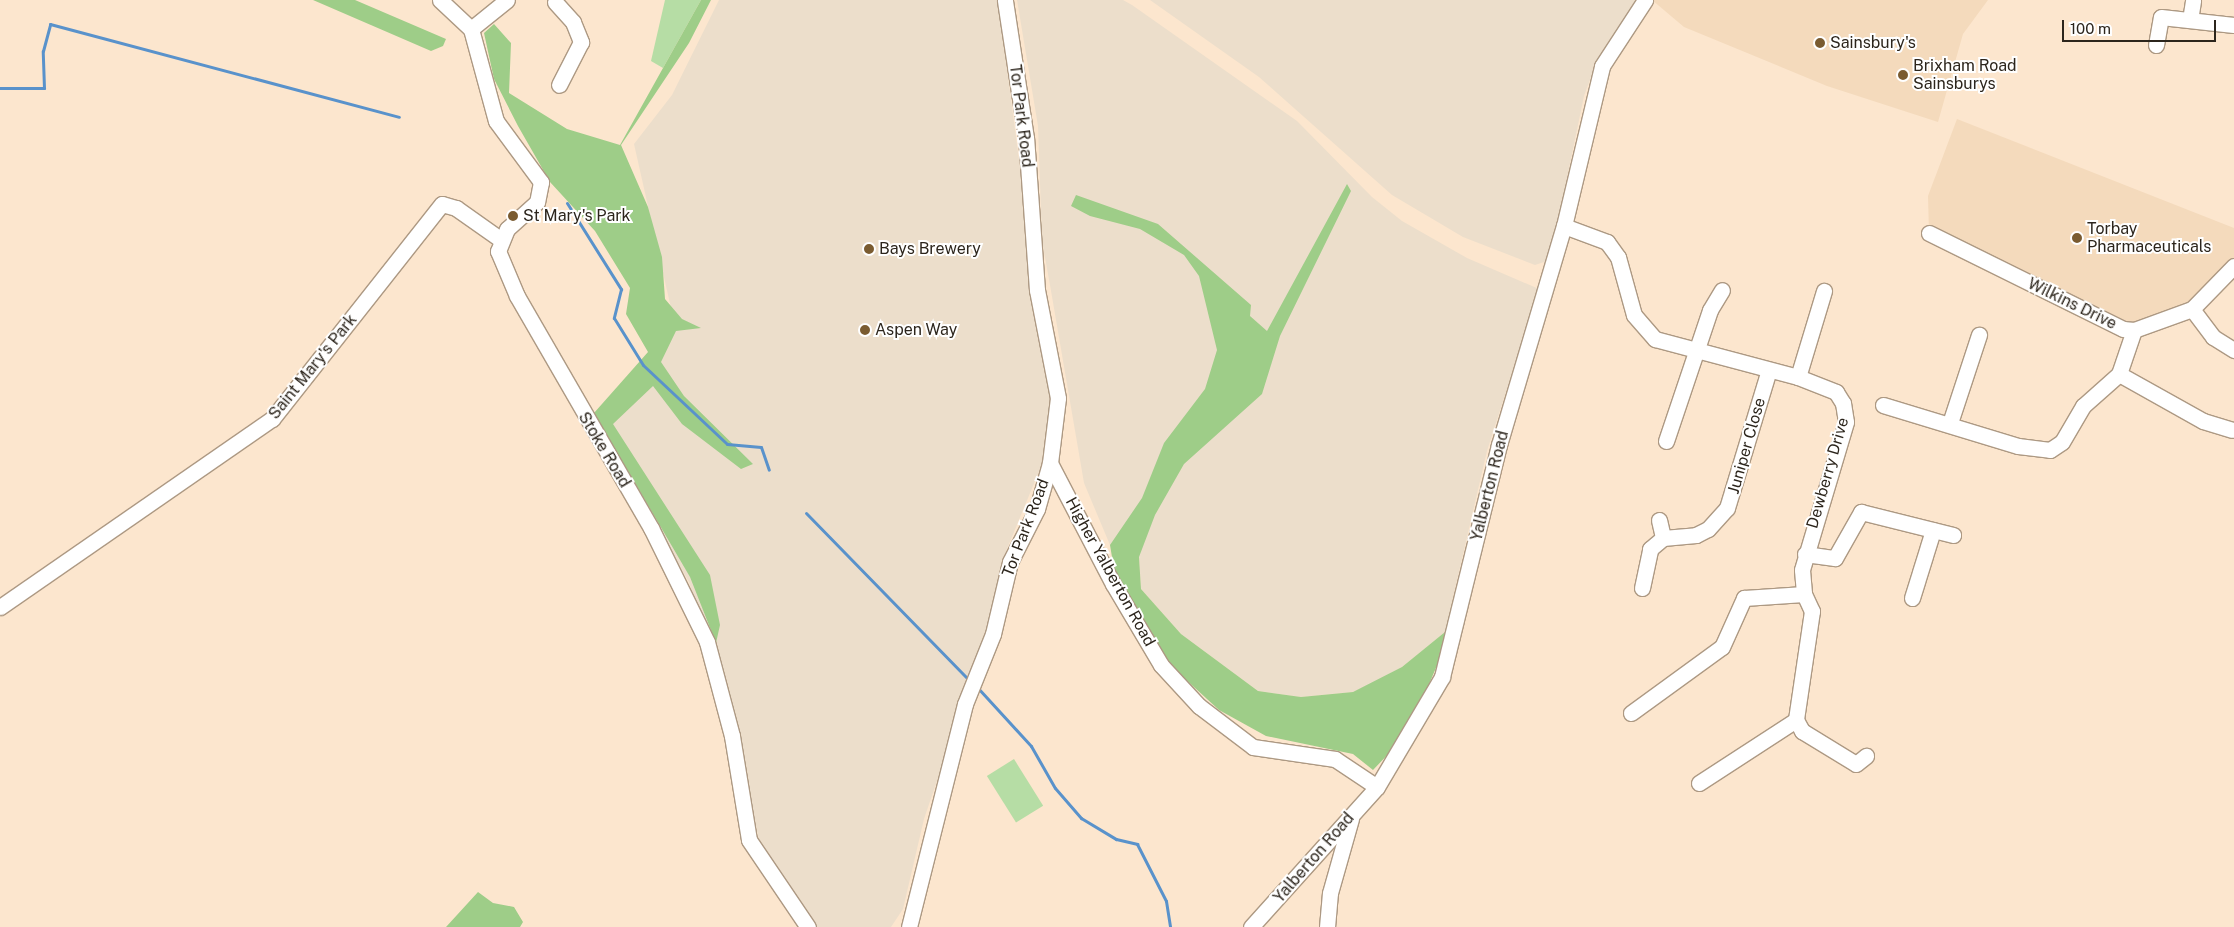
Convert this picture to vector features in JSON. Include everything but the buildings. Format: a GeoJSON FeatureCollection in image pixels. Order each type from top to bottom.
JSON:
{"type":"FeatureCollection","features":[{"type":"Feature","properties":{"kind":"street"},"geometry":{"type":"LineString","coordinates":[[440,0],[471,29],[496,121],[541,182],[537,202],[500,238]]}},
{"type":"Feature","properties":{"kind":"street"},"geometry":{"type":"LineString","coordinates":[[471,29],[507,0]]}},
{"type":"Feature","properties":{"kind":"street","name":"Tor Park Road"},"geometry":{"type":"LineString","coordinates":[[909,927],[969,693],[993,634],[1010,562],[1037,509],[1050,463],[1058,398],[1037,290],[1026,138],[1005,0]]}},
{"type":"Feature","properties":{"kind":"street","name":"Yalberton Road"},"geometry":{"type":"LineString","coordinates":[[1251,927],[1378,787],[1442,677],[1499,445],[1564,226],[1602,66],[1645,0]]}},
{"type":"Feature","properties":{"kind":"street"},"geometry":{"type":"LineString","coordinates":[[2190,20],[2193,0]]}},
{"type":"Feature","properties":{"kind":"street"},"geometry":{"type":"LineString","coordinates":[[554,1],[573,22],[581,42],[559,85]]}},
{"type":"Feature","properties":{"kind":"street"},"geometry":{"type":"LineString","coordinates":[[2156,45],[2161,17],[2234,25]]}},
{"type":"Feature","properties":{"kind":"street","name":"Saint Mary's Park"},"geometry":{"type":"LineString","coordinates":[[0,607],[272,420],[442,204],[456,208],[500,238]]}},
{"type":"Feature","properties":{"kind":"street","name":"Dewberry Drive"},"geometry":{"type":"LineString","coordinates":[[1564,226],[1606,242],[1618,257],[1642,329],[1655,339],[1696,352],[1798,378],[1836,392],[1848,414],[1805,554],[1804,594],[1812,611],[1796,720]]}},
{"type":"Feature","properties":{"kind":"street","name":"Wilkins Drive"},"geometry":{"type":"LineString","coordinates":[[1930,233],[2107,322],[2134,330],[2192,309],[2234,266]]}},
{"type":"Feature","properties":{"kind":"street","name":"Stoke Road"},"geometry":{"type":"LineString","coordinates":[[500,238],[498,251],[518,296],[651,528],[707,642],[732,736],[749,840],[808,927]]}},
{"type":"Feature","properties":{"kind":"street"},"geometry":{"type":"LineString","coordinates":[[1666,440],[1696,352],[1722,290]]}},
{"type":"Feature","properties":{"kind":"street"},"geometry":{"type":"LineString","coordinates":[[1798,378],[1824,291]]}},
{"type":"Feature","properties":{"kind":"street"},"geometry":{"type":"LineString","coordinates":[[2192,309],[2213,337],[2231,349]]}},
{"type":"Feature","properties":{"kind":"street"},"geometry":{"type":"LineString","coordinates":[[1883,405],[1950,423],[2018,446],[2050,450],[2062,442],[2083,406],[2119,374],[2134,330]]}},
{"type":"Feature","properties":{"kind":"street"},"geometry":{"type":"LineString","coordinates":[[1950,423],[1979,335]]}},
{"type":"Feature","properties":{"kind":"street","name":"Juniper Close"},"geometry":{"type":"LineString","coordinates":[[1663,538],[1708,529],[1727,508],[1769,370]]}},
{"type":"Feature","properties":{"kind":"street"},"geometry":{"type":"LineString","coordinates":[[2119,374],[2203,421],[2232,430]]}},
{"type":"Feature","properties":{"kind":"street","name":"Higher Yalberton Road"},"geometry":{"type":"LineString","coordinates":[[1050,463],[1113,584],[1161,665],[1199,706],[1253,747],[1334,758],[1378,787]]}},
{"type":"Feature","properties":{"kind":"street"},"geometry":{"type":"LineString","coordinates":[[1805,554],[1836,558],[1861,512],[1953,535]]}},
{"type":"Feature","properties":{"kind":"street"},"geometry":{"type":"LineString","coordinates":[[1642,588],[1650,549],[1663,538],[1659,520]]}},
{"type":"Feature","properties":{"kind":"street"},"geometry":{"type":"LineString","coordinates":[[1912,598],[1933,530]]}},
{"type":"Feature","properties":{"kind":"street"},"geometry":{"type":"LineString","coordinates":[[1630,713],[1722,647],[1744,598],[1804,594]]}},
{"type":"Feature","properties":{"kind":"street"},"geometry":{"type":"LineString","coordinates":[[1699,783],[1796,720],[1802,731],[1856,764],[1866,756]]}},
{"type":"Feature","properties":{"kind":"street"},"geometry":{"type":"LineString","coordinates":[[1327,927],[1330,893],[1352,815]]}},
{"type":"Feature","properties":{"kind":"shaded area"},"geometry":{"type":"Polygon","coordinates":[[[719,0],[998,0],[1050,396],[1047,452],[1002,561],[997,605],[924,819],[903,909],[891,927],[814,927],[759,840],[736,736],[689,582],[599,429],[664,348],[673,317],[634,144],[672,95],[719,0]]]}},
{"type":"Feature","properties":{"kind":"shaded area"},"geometry":{"type":"Polygon","coordinates":[[[1017,0],[1123,0],[1297,121],[1372,197],[1402,221],[1467,258],[1539,289],[1487,451],[1445,632],[1402,667],[1371,684],[1353,692],[1301,697],[1258,691],[1181,634],[1141,589],[1139,557],[1110,545],[1084,483],[1042,241],[1038,126],[1017,0]]]}},
{"type":"Feature","properties":{"kind":"shaded area"},"geometry":{"type":"Polygon","coordinates":[[[1150,0],[1636,0],[1595,66],[1584,96],[1550,260],[1535,265],[1463,237],[1392,195],[1259,77],[1150,0]]]}},
{"type":"Feature","properties":{"kind":"shaded area"},"geometry":{"type":"Polygon","coordinates":[[[1652,0],[1988,0],[1963,34],[1938,122],[1827,86],[1684,27],[1652,0]]]}},
{"type":"Feature","properties":{"kind":"shaded area"},"geometry":{"type":"Polygon","coordinates":[[[1957,119],[2234,228],[2234,266],[2210,294],[2134,330],[1929,233],[1928,196],[1957,119]]]}},
{"type":"Feature","properties":{"kind":"green space"},"geometry":{"type":"Polygon","coordinates":[[[313,0],[355,0],[446,39],[443,46],[431,51],[313,0]]]}},
{"type":"Feature","properties":{"kind":"green space"},"geometry":{"type":"Polygon","coordinates":[[[665,0],[701,0],[663,68],[651,61],[665,0]]]}},
{"type":"Feature","properties":{"kind":"green space"},"geometry":{"type":"Polygon","coordinates":[[[701,0],[711,0],[689,43],[621,145],[648,207],[662,257],[665,299],[682,319],[701,328],[676,331],[661,362],[684,396],[753,464],[741,469],[682,424],[653,386],[613,424],[710,575],[720,625],[716,643],[690,577],[594,413],[648,352],[626,314],[630,288],[595,231],[550,182],[494,79],[484,33],[494,24],[511,43],[509,93],[567,129],[620,145],[701,0]]]}},
{"type":"Feature","properties":{"kind":"green space"},"geometry":{"type":"Polygon","coordinates":[[[1347,184],[1351,191],[1280,336],[1262,394],[1184,464],[1155,515],[1139,557],[1141,589],[1181,634],[1258,691],[1301,697],[1353,692],[1402,667],[1445,632],[1438,663],[1421,703],[1394,748],[1373,770],[1353,754],[1266,736],[1219,710],[1171,666],[1144,626],[1114,569],[1110,545],[1142,498],[1164,443],[1205,389],[1217,350],[1199,276],[1184,255],[1140,229],[1090,216],[1071,206],[1076,195],[1158,224],[1251,305],[1250,316],[1267,331],[1347,184]]]}},
{"type":"Feature","properties":{"kind":"green space"},"geometry":{"type":"Polygon","coordinates":[[[1014,759],[1043,806],[1016,823],[987,776],[1014,759]]]}},
{"type":"Feature","properties":{"kind":"green space"},"geometry":{"type":"Polygon","coordinates":[[[478,892],[493,903],[514,907],[523,922],[520,927],[446,927],[478,892]]]}},
{"type":"Feature","properties":{"kind":"waterway"},"geometry":{"type":"LineString","coordinates":[[0,88],[44,88],[43,51],[50,24],[399,117]]}},
{"type":"Feature","properties":{"kind":"waterway"},"geometry":{"type":"LineString","coordinates":[[567,203],[621,289],[614,318],[643,365],[727,444],[761,447],[769,470]]}},
{"type":"Feature","properties":{"kind":"waterway"},"geometry":{"type":"LineString","coordinates":[[806,513],[970,681]]}},
{"type":"Feature","properties":{"kind":"waterway"},"geometry":{"type":"LineString","coordinates":[[977,687],[1031,746],[1055,788],[1081,818],[1116,839],[1137,844],[1166,901],[1170,927]]}},
{"type":"Feature","properties":{"kind":"place","name":"Sainsbury's"},"geometry":{"type":"Point","coordinates":[1820,43]}},
{"type":"Feature","properties":{"kind":"place","name":"Brixham Road Sainsburys"},"geometry":{"type":"Point","coordinates":[1903,75]}},
{"type":"Feature","properties":{"kind":"place","name":"St Mary's Park"},"geometry":{"type":"Point","coordinates":[513,216]}},
{"type":"Feature","properties":{"kind":"place","name":"Torbay Pharmaceuticals"},"geometry":{"type":"Point","coordinates":[2077,238]}},
{"type":"Feature","properties":{"kind":"place","name":"Bays Brewery"},"geometry":{"type":"Point","coordinates":[869,249]}},
{"type":"Feature","properties":{"kind":"place","name":"Aspen Way"},"geometry":{"type":"Point","coordinates":[865,330]}}]}
